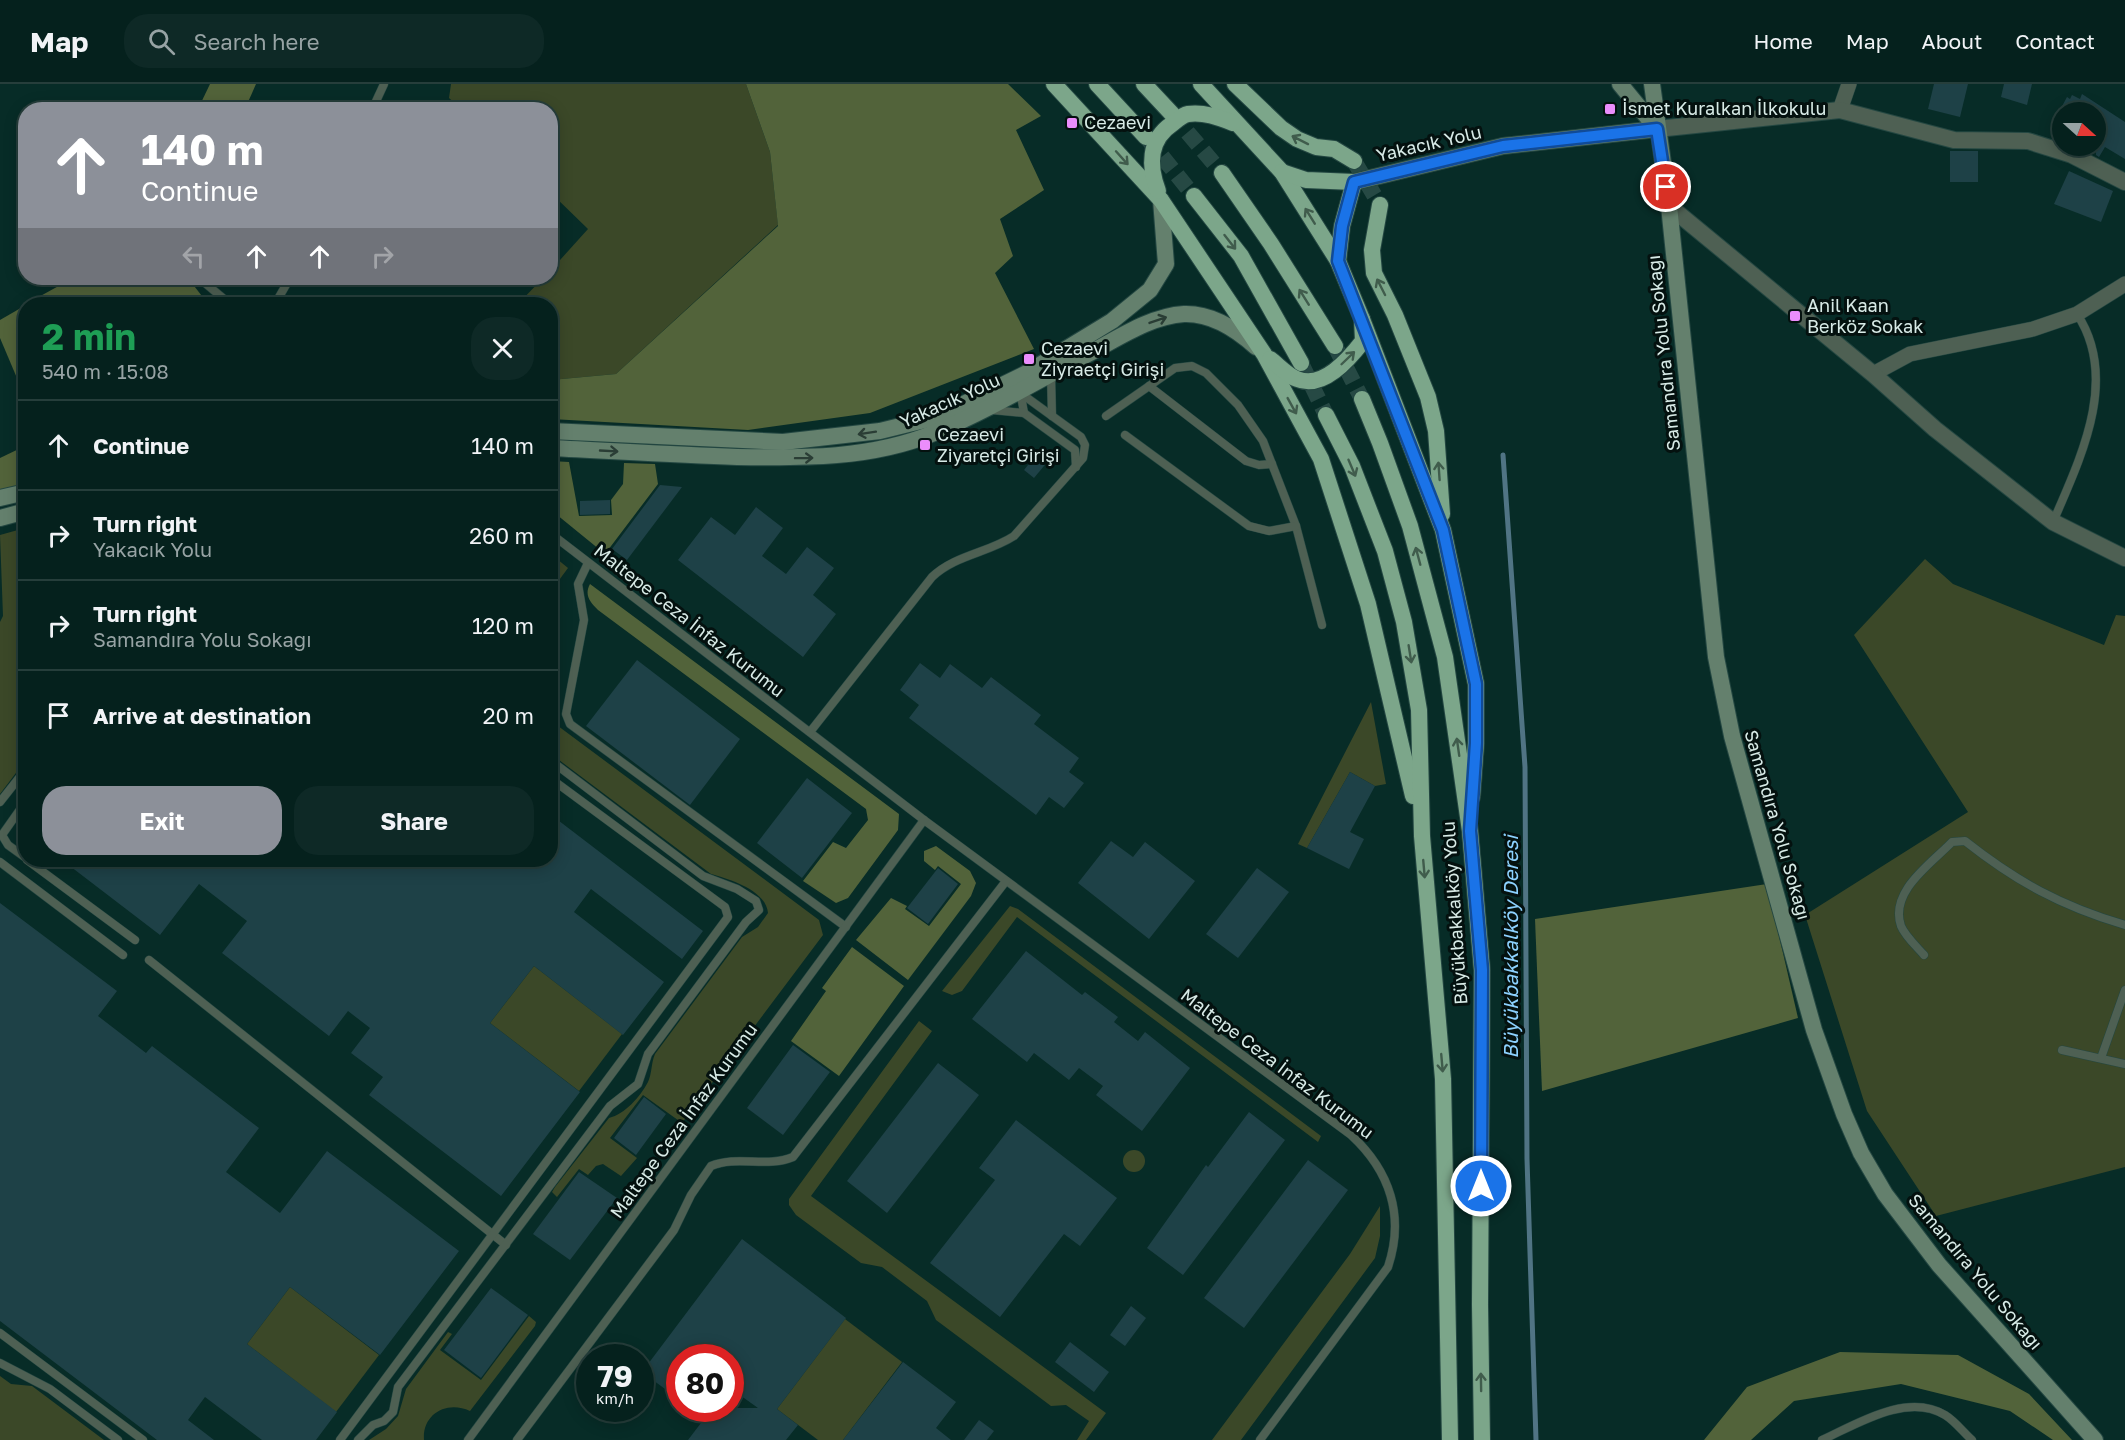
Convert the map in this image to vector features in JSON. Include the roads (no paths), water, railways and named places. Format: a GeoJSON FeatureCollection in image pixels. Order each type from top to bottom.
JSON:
{"type":"FeatureCollection","features":[{"type":"Feature","properties":{"kind":"highway"},"geometry":{"type":"LineString","coordinates":[[1054,84],[1161,200],[1264,354],[1321,459],[1368,604],[1397,718],[1422,836]]}},
{"type":"Feature","properties":{"kind":"highway"},"geometry":{"type":"LineString","coordinates":[[1097,84],[1146,137]]}},
{"type":"Feature","properties":{"kind":"highway"},"geometry":{"type":"LineString","coordinates":[[1144,84],[1172,114]]}},
{"type":"Feature","properties":{"kind":"highway"},"geometry":{"type":"LineString","coordinates":[[1202,84],[1282,172],[1338,261],[1443,530]]}},
{"type":"Feature","properties":{"kind":"highway"},"geometry":{"type":"LineString","coordinates":[[1235,84],[1297,139],[1316,147],[1334,149],[1354,160]]}},
{"type":"Feature","properties":{"kind":"highway"},"geometry":{"type":"LineString","coordinates":[[1161,200],[1151,172],[1150,156],[1164,129],[1186,114],[1211,114],[1236,124]]}},
{"type":"Feature","properties":{"kind":"highway"},"geometry":{"type":"LineString","coordinates":[[1282,172],[1306,180],[1354,182],[1342,226],[1338,261]]}},
{"type":"Feature","properties":{"kind":"highway"},"geometry":{"type":"LineString","coordinates":[[1222,173],[1271,244],[1335,346]]}},
{"type":"Feature","properties":{"kind":"highway"},"geometry":{"type":"LineString","coordinates":[[1194,196],[1240,256],[1301,363]]}},
{"type":"Feature","properties":{"kind":"highway"},"geometry":{"type":"LineString","coordinates":[[1380,204],[1372,250],[1374,273],[1395,315],[1428,397],[1436,430],[1443,530],[1476,684],[1476,743],[1470,831]]}},
{"type":"Feature","properties":{"kind":"highway"},"geometry":{"type":"LineString","coordinates":[[1264,354],[1298,380],[1320,380],[1349,359],[1363,341],[1362,319]]}},
{"type":"Feature","properties":{"kind":"highway","name":"Büyükbakkalköy Yolu"},"geometry":{"type":"LineString","coordinates":[[1362,399],[1410,526],[1445,657],[1470,831],[1482,970],[1480,1305],[1482,1440]]}},
{"type":"Feature","properties":{"kind":"highway","name":"Büyükbakkalköy Yolu"},"geometry":{"type":"LineString","coordinates":[[1326,415],[1352,466],[1385,551],[1404,622],[1419,710],[1422,836],[1443,1078],[1450,1440]]}},
{"type":"Feature","properties":{"kind":"main road"},"geometry":{"type":"LineString","coordinates":[[1620,84],[1657,129]]}},
{"type":"Feature","properties":{"kind":"main road","name":"Samandıra Yolu Sokağı"},"geometry":{"type":"LineString","coordinates":[[1652,84],[1670,206],[1708,595],[1723,695],[1814,1030],[1830,1077],[1861,1153],[1910,1230],[2095,1440]]}},
{"type":"Feature","properties":{"kind":"main road","name":"Yakacık Yolu"},"geometry":{"type":"LineString","coordinates":[[1354,182],[1503,146],[1657,129]]}},
{"type":"Feature","properties":{"kind":"main road","name":"Yakacık Yolu"},"geometry":{"type":"LineString","coordinates":[[558,448],[675,455],[810,458],[895,446],[931,434],[984,409],[1013,387],[1025,374],[1112,321],[1150,290],[1166,264],[1161,200]]}},
{"type":"Feature","properties":{"kind":"main road","name":"Yakacık Yolu"},"geometry":{"type":"LineString","coordinates":[[558,430],[748,442],[826,438],[880,431],[937,417],[1050,374],[1136,329],[1165,317],[1185,314],[1214,318],[1241,333],[1264,354]]}},
{"type":"Feature","properties":{"kind":"main road"},"geometry":{"type":"LineString","coordinates":[[0,498],[18,494]]}},
{"type":"Feature","properties":{"kind":"main road"},"geometry":{"type":"LineString","coordinates":[[0,518],[18,514]]}},
{"type":"Feature","properties":{"kind":"street"},"geometry":{"type":"LineString","coordinates":[[1840,110],[1849,84]]}},
{"type":"Feature","properties":{"kind":"street"},"geometry":{"type":"LineString","coordinates":[[1657,129],[1840,110],[1954,140],[2028,141],[2072,155],[2125,182]]}},
{"type":"Feature","properties":{"kind":"street"},"geometry":{"type":"LineString","coordinates":[[1670,206],[1873,374],[1935,429],[2053,522],[2125,558]]}},
{"type":"Feature","properties":{"kind":"street"},"geometry":{"type":"LineString","coordinates":[[1873,374],[1910,354],[2033,329],[2077,314],[2125,284]]}},
{"type":"Feature","properties":{"kind":"lane"},"geometry":{"type":"LineString","coordinates":[[376,102],[384,84]]}},
{"type":"Feature","properties":{"kind":"lane"},"geometry":{"type":"LineString","coordinates":[[207,285],[222,297]]}},
{"type":"Feature","properties":{"kind":"lane"},"geometry":{"type":"LineString","coordinates":[[2053,522],[2087,438],[2095,393],[2093,347],[2077,314]]}},
{"type":"Feature","properties":{"kind":"lane"},"geometry":{"type":"LineString","coordinates":[[1106,417],[1180,366],[1192,366],[1202,370],[1238,405],[1263,441],[1296,526],[1322,625]]}},
{"type":"Feature","properties":{"kind":"lane"},"geometry":{"type":"LineString","coordinates":[[1050,374],[1052,416]]}},
{"type":"Feature","properties":{"kind":"lane"},"geometry":{"type":"LineString","coordinates":[[1013,387],[1024,413]]}},
{"type":"Feature","properties":{"kind":"lane"},"geometry":{"type":"LineString","coordinates":[[810,732],[932,577],[956,560],[1014,536],[1076,467],[1085,451],[1084,441],[1013,387]]}},
{"type":"Feature","properties":{"kind":"lane"},"geometry":{"type":"LineString","coordinates":[[1149,387],[1246,461],[1259,465],[1272,464]]}},
{"type":"Feature","properties":{"kind":"lane"},"geometry":{"type":"LineString","coordinates":[[984,409],[1024,413],[1075,450],[1076,467]]}},
{"type":"Feature","properties":{"kind":"lane"},"geometry":{"type":"LineString","coordinates":[[1125,435],[1249,526],[1269,531],[1296,526]]}},
{"type":"Feature","properties":{"kind":"lane"},"geometry":{"type":"LineString","coordinates":[[0,508],[18,511]]}},
{"type":"Feature","properties":{"kind":"lane","name":"Maltepe Ceza İnfaz Kurumu"},"geometry":{"type":"LineString","coordinates":[[558,539],[924,820],[1351,1135],[1376,1160],[1384,1175],[1395,1212],[1394,1250],[1388,1267],[1260,1440]]}},
{"type":"Feature","properties":{"kind":"lane"},"geometry":{"type":"LineString","coordinates":[[588,563],[577,589],[584,620],[566,714],[570,724],[846,927]]}},
{"type":"Feature","properties":{"kind":"lane"},"geometry":{"type":"LineString","coordinates":[[358,1440],[373,1425],[384,1420],[393,1412],[398,1387],[610,1106],[633,1090],[648,1054],[746,922],[759,910],[756,901],[737,889],[703,876],[558,766]]}},
{"type":"Feature","properties":{"kind":"lane"},"geometry":{"type":"LineString","coordinates":[[0,802],[18,779]]}},
{"type":"Feature","properties":{"kind":"lane"},"geometry":{"type":"LineString","coordinates":[[340,1440],[494,1236],[728,917],[724,907],[558,784]]}},
{"type":"Feature","properties":{"kind":"lane"},"geometry":{"type":"LineString","coordinates":[[18,812],[2,835],[8,845],[18,853]]}},
{"type":"Feature","properties":{"kind":"lane","name":"Maltepe Ceza İnfaz Kurumu"},"geometry":{"type":"LineString","coordinates":[[468,1440],[924,820]]}},
{"type":"Feature","properties":{"kind":"lane"},"geometry":{"type":"LineString","coordinates":[[1924,955],[1901,928],[1899,917],[1902,898],[1910,884],[1953,842],[1959,840],[1965,841],[2036,891],[2072,908],[2125,925]]}},
{"type":"Feature","properties":{"kind":"lane"},"geometry":{"type":"LineString","coordinates":[[0,862],[123,955]]}},
{"type":"Feature","properties":{"kind":"lane"},"geometry":{"type":"LineString","coordinates":[[37,867],[135,940]]}},
{"type":"Feature","properties":{"kind":"lane"},"geometry":{"type":"LineString","coordinates":[[517,1440],[674,1230],[695,1189],[711,1166],[733,1162],[784,1160],[793,1157],[1006,880]]}},
{"type":"Feature","properties":{"kind":"lane"},"geometry":{"type":"LineString","coordinates":[[149,960],[506,1245]]}},
{"type":"Feature","properties":{"kind":"lane"},"geometry":{"type":"LineString","coordinates":[[2101,1058],[2125,990]]}},
{"type":"Feature","properties":{"kind":"lane"},"geometry":{"type":"LineString","coordinates":[[2062,1050],[2125,1064]]}},
{"type":"Feature","properties":{"kind":"lane"},"geometry":{"type":"LineString","coordinates":[[0,1333],[143,1440]]}},
{"type":"Feature","properties":{"kind":"lane"},"geometry":{"type":"LineString","coordinates":[[0,1363],[15,1374],[50,1389],[118,1440]]}},
{"type":"Feature","properties":{"kind":"lane"},"geometry":{"type":"LineString","coordinates":[[1822,1440],[1883,1412],[1917,1408],[1946,1415],[1972,1440]]}},
{"type":"Feature","properties":{"kind":"waterway","name":"Büyükbakkalköy Deresi"},"geometry":{"type":"LineString","coordinates":[[1503,455],[1525,767],[1527,1159],[1536,1440]]}},
{"type":"Feature","properties":{"kind":"tunnel"},"geometry":{"type":"LineString","coordinates":[[1172,114],[1222,173]]}},
{"type":"Feature","properties":{"kind":"tunnel"},"geometry":{"type":"LineString","coordinates":[[1147,138],[1194,196]]}},
{"type":"Feature","properties":{"kind":"tunnel"},"geometry":{"type":"LineString","coordinates":[[1354,161],[1380,205]]}},
{"type":"Feature","properties":{"kind":"tunnel"},"geometry":{"type":"LineString","coordinates":[[1335,346],[1362,399]]}},
{"type":"Feature","properties":{"kind":"tunnel"},"geometry":{"type":"LineString","coordinates":[[1301,363],[1326,415]]}},
{"type":"Feature","properties":{"kind":"place","name":"İsmet Kuralkan İlkokulu"},"geometry":{"type":"Point","coordinates":[1610,109]}},
{"type":"Feature","properties":{"kind":"place","name":"Cezaevi"},"geometry":{"type":"Point","coordinates":[1072,123]}},
{"type":"Feature","properties":{"kind":"place","name":"Anil Kaan Berköz Sokak"},"geometry":{"type":"Point","coordinates":[1795,316]}},
{"type":"Feature","properties":{"kind":"place","name":"Cezaevi Ziyraetçi Girişi"},"geometry":{"type":"Point","coordinates":[1029,359]}},
{"type":"Feature","properties":{"kind":"place","name":"Cezaevi Ziyaretçi Girişi"},"geometry":{"type":"Point","coordinates":[925,445]}}]}
